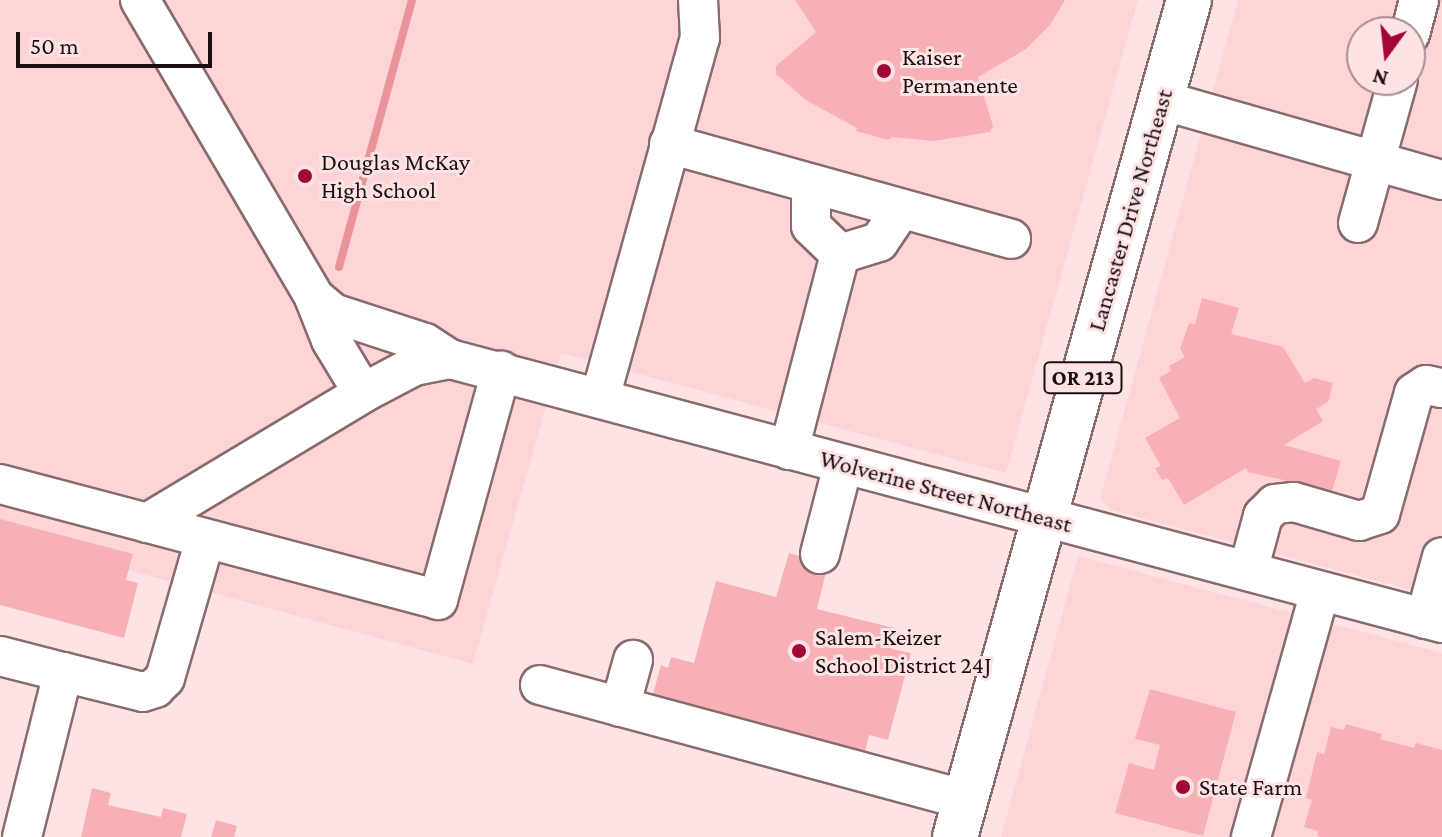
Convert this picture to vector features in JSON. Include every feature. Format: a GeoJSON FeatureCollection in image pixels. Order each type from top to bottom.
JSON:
{"type":"FeatureCollection","features":[{"type":"Feature","properties":{"kind":"main road","name":"Lancaster Drive Northeast"},"geometry":{"type":"LineString","coordinates":[[960,818],[1189,0]]}},
{"type":"Feature","properties":{"kind":"street"},"geometry":{"type":"LineString","coordinates":[[140,0],[314,297],[331,340],[363,393]]}},
{"type":"Feature","properties":{"kind":"street"},"geometry":{"type":"LineString","coordinates":[[600,398],[700,38],[698,0]]}},
{"type":"Feature","properties":{"kind":"street"},"geometry":{"type":"LineString","coordinates":[[1358,223],[1394,96]]}},
{"type":"Feature","properties":{"kind":"street"},"geometry":{"type":"LineString","coordinates":[[1161,100],[1442,180]]}},
{"type":"Feature","properties":{"kind":"street"},"geometry":{"type":"LineString","coordinates":[[669,144],[1011,239]]}},
{"type":"Feature","properties":{"kind":"street"},"geometry":{"type":"LineString","coordinates":[[811,185],[811,226],[840,254]]}},
{"type":"Feature","properties":{"kind":"street"},"geometry":{"type":"LineString","coordinates":[[840,254],[879,242],[901,209]]}},
{"type":"Feature","properties":{"kind":"street"},"geometry":{"type":"LineString","coordinates":[[789,450],[810,358],[840,254]]}},
{"type":"Feature","properties":{"kind":"street"},"geometry":{"type":"LineString","coordinates":[[314,297],[333,313],[425,343],[450,359]]}},
{"type":"Feature","properties":{"kind":"street"},"geometry":{"type":"LineString","coordinates":[[147,523],[363,393],[414,366],[450,359]]}},
{"type":"Feature","properties":{"kind":"street","name":"Wolverine Street Northeast"},"geometry":{"type":"LineString","coordinates":[[450,359],[1433,621]]}},
{"type":"Feature","properties":{"kind":"street"},"geometry":{"type":"LineString","coordinates":[[0,484],[438,600],[501,371]]}},
{"type":"Feature","properties":{"kind":"street"},"geometry":{"type":"LineString","coordinates":[[1248,571],[1263,516],[1275,504],[1294,502],[1359,521],[1380,514],[1414,393],[1426,385],[1442,388]]}},
{"type":"Feature","properties":{"kind":"street"},"geometry":{"type":"LineString","coordinates":[[820,554],[843,465]]}},
{"type":"Feature","properties":{"kind":"street"},"geometry":{"type":"LineString","coordinates":[[0,656],[143,692],[155,688],[165,678],[205,539]]}},
{"type":"Feature","properties":{"kind":"street"},"geometry":{"type":"LineString","coordinates":[[1433,621],[1442,557]]}},
{"type":"Feature","properties":{"kind":"street"},"geometry":{"type":"LineString","coordinates":[[1251,837],[1320,592]]}},
{"type":"Feature","properties":{"kind":"street"},"geometry":{"type":"LineString","coordinates":[[620,707],[633,660]]}},
{"type":"Feature","properties":{"kind":"street"},"geometry":{"type":"LineString","coordinates":[[22,837],[63,672]]}},
{"type":"Feature","properties":{"kind":"street"},"geometry":{"type":"LineString","coordinates":[[540,685],[620,707],[960,818]]}},
{"type":"Feature","properties":{"kind":"shaded area","name":"Douglas McKay High School"},"geometry":{"type":"Polygon","coordinates":[[[0,0],[1138,0],[1006,473],[561,353],[473,664],[0,535],[0,0]]]}},
{"type":"Feature","properties":{"kind":"shaded area"},"geometry":{"type":"Polygon","coordinates":[[[1238,0],[1442,0],[1442,598],[1112,510],[1100,499],[1238,0]]]}},
{"type":"Feature","properties":{"kind":"shaded area"},"geometry":{"type":"Polygon","coordinates":[[[1078,556],[1442,653],[1442,837],[1001,837],[1078,556]]]}},
{"type":"Feature","properties":{"kind":"building","name":"Kaiser Permanente"},"geometry":{"type":"Polygon","coordinates":[[[795,0],[1065,0],[1050,25],[1026,49],[978,77],[993,126],[990,132],[933,141],[892,137],[888,140],[856,131],[857,128],[806,100],[776,74],[776,66],[816,32],[795,0]]]}},
{"type":"Feature","properties":{"kind":"building"},"geometry":{"type":"Polygon","coordinates":[[[1202,298],[1239,308],[1231,334],[1283,347],[1305,383],[1314,378],[1333,383],[1328,402],[1316,409],[1323,421],[1284,445],[1341,461],[1332,491],[1248,472],[1246,468],[1184,505],[1168,478],[1162,480],[1155,468],[1161,466],[1145,438],[1180,418],[1159,378],[1171,371],[1169,366],[1185,357],[1180,349],[1189,323],[1195,324],[1202,298]]]}},
{"type":"Feature","properties":{"kind":"building"},"geometry":{"type":"Polygon","coordinates":[[[0,519],[133,554],[126,580],[138,583],[124,638],[0,605],[0,519]]]}},
{"type":"Feature","properties":{"kind":"building","name":"Salem-Keizer School District 24J"},"geometry":{"type":"Polygon","coordinates":[[[789,553],[828,564],[817,609],[898,629],[892,649],[911,653],[888,740],[869,735],[865,751],[786,730],[784,735],[705,714],[706,709],[653,694],[661,665],[668,668],[671,657],[694,663],[716,581],[776,597],[789,553]]]}},
{"type":"Feature","properties":{"kind":"building"},"geometry":{"type":"Polygon","coordinates":[[[1150,689],[1236,712],[1203,836],[1115,813],[1129,763],[1154,770],[1160,745],[1135,739],[1150,689]]]}},
{"type":"Feature","properties":{"kind":"building"},"geometry":{"type":"Polygon","coordinates":[[[1346,724],[1382,734],[1380,739],[1414,748],[1416,743],[1442,750],[1442,837],[1321,837],[1317,836],[1318,831],[1304,827],[1312,800],[1306,798],[1317,752],[1324,754],[1331,727],[1344,730],[1346,724]]]}},
{"type":"Feature","properties":{"kind":"building"},"geometry":{"type":"Polygon","coordinates":[[[92,788],[111,793],[108,805],[161,817],[163,808],[187,814],[181,837],[81,837],[92,788]]]}},
{"type":"Feature","properties":{"kind":"building"},"geometry":{"type":"Polygon","coordinates":[[[216,820],[237,826],[234,837],[211,837],[216,820]]]}},
{"type":"Feature","properties":{"kind":"waterway"},"geometry":{"type":"LineString","coordinates":[[339,267],[412,0]]}},
{"type":"Feature","properties":{"kind":"place","name":"Kaiser Permanente"},"geometry":{"type":"Point","coordinates":[884,71]}},
{"type":"Feature","properties":{"kind":"place","name":"Douglas McKay High School"},"geometry":{"type":"Point","coordinates":[305,176]}},
{"type":"Feature","properties":{"kind":"place","name":"Salem-Keizer School District 24J"},"geometry":{"type":"Point","coordinates":[799,651]}},
{"type":"Feature","properties":{"kind":"place","name":"State Farm"},"geometry":{"type":"Point","coordinates":[1183,787]}}]}
